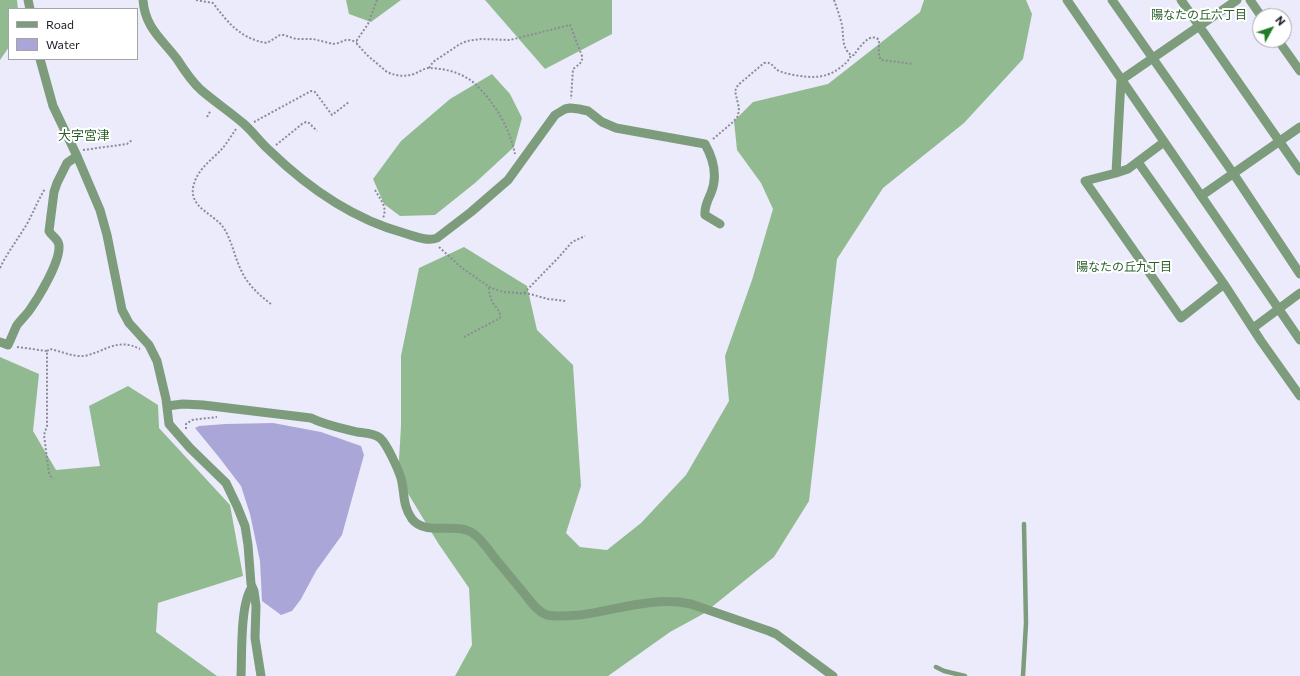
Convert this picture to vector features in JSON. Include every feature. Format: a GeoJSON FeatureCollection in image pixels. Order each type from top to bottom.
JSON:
{"type":"FeatureCollection","features":[{"type":"Feature","properties":{"kind":"street"},"geometry":{"type":"LineString","coordinates":[[143,0],[144,9],[152,29],[176,58],[187,75],[200,89],[244,124],[268,150],[313,188],[354,214],[378,225],[433,240],[437,238],[471,212],[508,180],[555,115],[565,109],[570,108],[588,111],[602,122],[616,128],[705,144],[710,153],[715,172],[713,188],[704,212],[705,215],[720,224]]}},
{"type":"Feature","properties":{"kind":"street"},"geometry":{"type":"LineString","coordinates":[[1067,0],[1300,340]]}},
{"type":"Feature","properties":{"kind":"street"},"geometry":{"type":"LineString","coordinates":[[1112,0],[1233,173],[1300,274]]}},
{"type":"Feature","properties":{"kind":"street"},"geometry":{"type":"LineString","coordinates":[[1181,0],[1300,171]]}},
{"type":"Feature","properties":{"kind":"street"},"geometry":{"type":"LineString","coordinates":[[1121,80],[1237,0]]}},
{"type":"Feature","properties":{"kind":"street"},"geometry":{"type":"LineString","coordinates":[[1284,48],[1300,71]]}},
{"type":"Feature","properties":{"kind":"street"},"geometry":{"type":"LineString","coordinates":[[40,60],[53,106],[95,196],[105,225],[122,310],[129,323],[154,352],[160,369],[169,424],[190,448],[226,483],[245,526],[252,587],[255,599],[255,638],[261,676]]}},
{"type":"Feature","properties":{"kind":"street"},"geometry":{"type":"LineString","coordinates":[[1116,173],[1121,80]]}},
{"type":"Feature","properties":{"kind":"street"},"geometry":{"type":"LineString","coordinates":[[1200,196],[1300,127]]}},
{"type":"Feature","properties":{"kind":"street"},"geometry":{"type":"LineString","coordinates":[[1164,142],[1128,169],[1085,181],[1181,318],[1224,284]]}},
{"type":"Feature","properties":{"kind":"street"},"geometry":{"type":"LineString","coordinates":[[4,344],[32,307],[47,283],[57,260],[59,245],[57,239],[49,231],[54,192],[66,163],[76,153]]}},
{"type":"Feature","properties":{"kind":"street"},"geometry":{"type":"LineString","coordinates":[[1138,162],[1224,284],[1300,396]]}},
{"type":"Feature","properties":{"kind":"street"},"geometry":{"type":"LineString","coordinates":[[1253,328],[1300,293]]}},
{"type":"Feature","properties":{"kind":"street"},"geometry":{"type":"LineString","coordinates":[[167,406],[183,404],[203,405],[310,418],[325,424],[374,435],[382,441],[396,467],[400,478],[402,495],[406,508],[412,519],[422,526],[464,529],[475,535],[484,543],[529,600],[547,615],[567,616],[597,613],[661,601],[691,604],[769,630],[833,676]]}},
{"type":"Feature","properties":{"kind":"street"},"geometry":{"type":"LineString","coordinates":[[241,676],[245,606],[248,594],[252,587]]}},
{"type":"Feature","properties":{"kind":"lane"},"geometry":{"type":"LineString","coordinates":[[1023,676],[1026,628],[1024,524]]}},
{"type":"Feature","properties":{"kind":"lane"},"geometry":{"type":"LineString","coordinates":[[936,666],[944,671],[965,676]]}},
{"type":"Feature","properties":{"kind":"path"},"geometry":{"type":"LineString","coordinates":[[196,0],[213,3],[229,24],[256,41],[267,43],[280,35],[296,40],[313,39],[333,44],[350,40],[357,42],[357,44],[367,55],[391,74],[403,76],[429,68],[459,74],[466,77],[496,108],[504,121],[515,156]]}},
{"type":"Feature","properties":{"kind":"path"},"geometry":{"type":"LineString","coordinates":[[357,42],[368,24],[377,0]]}},
{"type":"Feature","properties":{"kind":"path"},"geometry":{"type":"LineString","coordinates":[[834,0],[842,26],[844,47],[851,55]]}},
{"type":"Feature","properties":{"kind":"path"},"geometry":{"type":"LineString","coordinates":[[429,68],[433,62],[460,44],[468,41],[481,39],[510,40],[570,25],[582,56],[581,63],[573,69],[570,108]]}},
{"type":"Feature","properties":{"kind":"path"},"geometry":{"type":"LineString","coordinates":[[705,144],[715,138],[737,118],[739,111],[736,88],[764,63],[771,63],[778,71],[785,73],[819,78],[838,70],[865,42],[877,37],[879,40],[879,56],[881,60],[914,64]]}},
{"type":"Feature","properties":{"kind":"path"},"geometry":{"type":"LineString","coordinates":[[271,304],[259,294],[247,280],[241,270],[226,231],[217,220],[197,204],[193,193],[193,187],[206,163],[226,144],[236,128],[311,91],[315,92],[332,115],[349,102]]}},
{"type":"Feature","properties":{"kind":"path"},"geometry":{"type":"LineString","coordinates":[[268,150],[276,146],[306,122],[317,131]]}},
{"type":"Feature","properties":{"kind":"path"},"geometry":{"type":"LineString","coordinates":[[76,153],[127,144],[132,140]]}},
{"type":"Feature","properties":{"kind":"path"},"geometry":{"type":"LineString","coordinates":[[0,268],[14,242],[28,222],[45,187]]}},
{"type":"Feature","properties":{"kind":"path"},"geometry":{"type":"LineString","coordinates":[[375,190],[386,210],[378,225]]}},
{"type":"Feature","properties":{"kind":"path"},"geometry":{"type":"LineString","coordinates":[[524,293],[572,242],[585,236]]}},
{"type":"Feature","properties":{"kind":"path"},"geometry":{"type":"LineString","coordinates":[[433,240],[462,268],[489,287],[504,292],[524,293],[548,299],[566,301]]}},
{"type":"Feature","properties":{"kind":"path"},"geometry":{"type":"LineString","coordinates":[[464,337],[500,318],[500,313],[492,303],[489,295],[489,287]]}},
{"type":"Feature","properties":{"kind":"path"},"geometry":{"type":"LineString","coordinates":[[4,344],[48,351],[50,349],[79,356],[85,356],[114,345],[121,344],[142,351]]}},
{"type":"Feature","properties":{"kind":"path"},"geometry":{"type":"LineString","coordinates":[[48,351],[47,426],[44,435],[48,474],[53,479]]}},
{"type":"Feature","properties":{"kind":"path"},"geometry":{"type":"LineString","coordinates":[[187,430],[186,424],[192,420],[223,416]]}},
{"type":"Feature","properties":{"kind":"green space"},"geometry":{"type":"Polygon","coordinates":[[[0,0],[17,0],[18,8],[8,8],[8,48],[0,60],[0,0]]]}},
{"type":"Feature","properties":{"kind":"green space"},"geometry":{"type":"Polygon","coordinates":[[[346,0],[401,0],[371,22],[349,14],[346,0]]]}},
{"type":"Feature","properties":{"kind":"green space"},"geometry":{"type":"Polygon","coordinates":[[[485,0],[612,0],[612,34],[545,69],[485,0]]]}},
{"type":"Feature","properties":{"kind":"green space"},"geometry":{"type":"Polygon","coordinates":[[[924,0],[1026,0],[1032,14],[1023,59],[964,123],[883,188],[837,259],[809,501],[774,557],[703,614],[670,632],[608,676],[455,676],[472,645],[469,588],[438,543],[398,477],[401,426],[401,356],[419,268],[464,247],[527,286],[537,330],[573,365],[581,486],[566,533],[580,547],[607,550],[641,523],[686,475],[729,401],[725,356],[752,280],[773,209],[761,183],[737,150],[734,121],[753,102],[828,84],[920,12],[924,0]]]}},
{"type":"Feature","properties":{"kind":"green space"},"geometry":{"type":"Polygon","coordinates":[[[492,74],[510,94],[522,118],[514,147],[475,183],[435,215],[400,216],[384,204],[373,179],[401,141],[450,99],[492,74]]]}},
{"type":"Feature","properties":{"kind":"green space"},"geometry":{"type":"Polygon","coordinates":[[[0,357],[39,374],[33,431],[56,470],[100,466],[89,406],[128,386],[158,405],[159,428],[230,505],[243,576],[158,603],[156,632],[217,676],[0,676],[0,357]]]}},
{"type":"Feature","properties":{"kind":"water"},"geometry":{"type":"Polygon","coordinates":[[[273,423],[321,432],[361,446],[364,455],[342,535],[316,571],[301,599],[292,611],[281,615],[262,601],[260,561],[250,514],[241,486],[195,428],[199,426],[225,424],[273,423]]]}},
{"type":"Feature","properties":{"kind":"district","name":"陽なたの丘六丁目"},"geometry":{"type":"Point","coordinates":[1199,15]}},
{"type":"Feature","properties":{"kind":"district","name":"大字宮津"},"geometry":{"type":"Point","coordinates":[84,136]}},
{"type":"Feature","properties":{"kind":"district","name":"陽なたの丘九丁目"},"geometry":{"type":"Point","coordinates":[1124,267]}}]}
